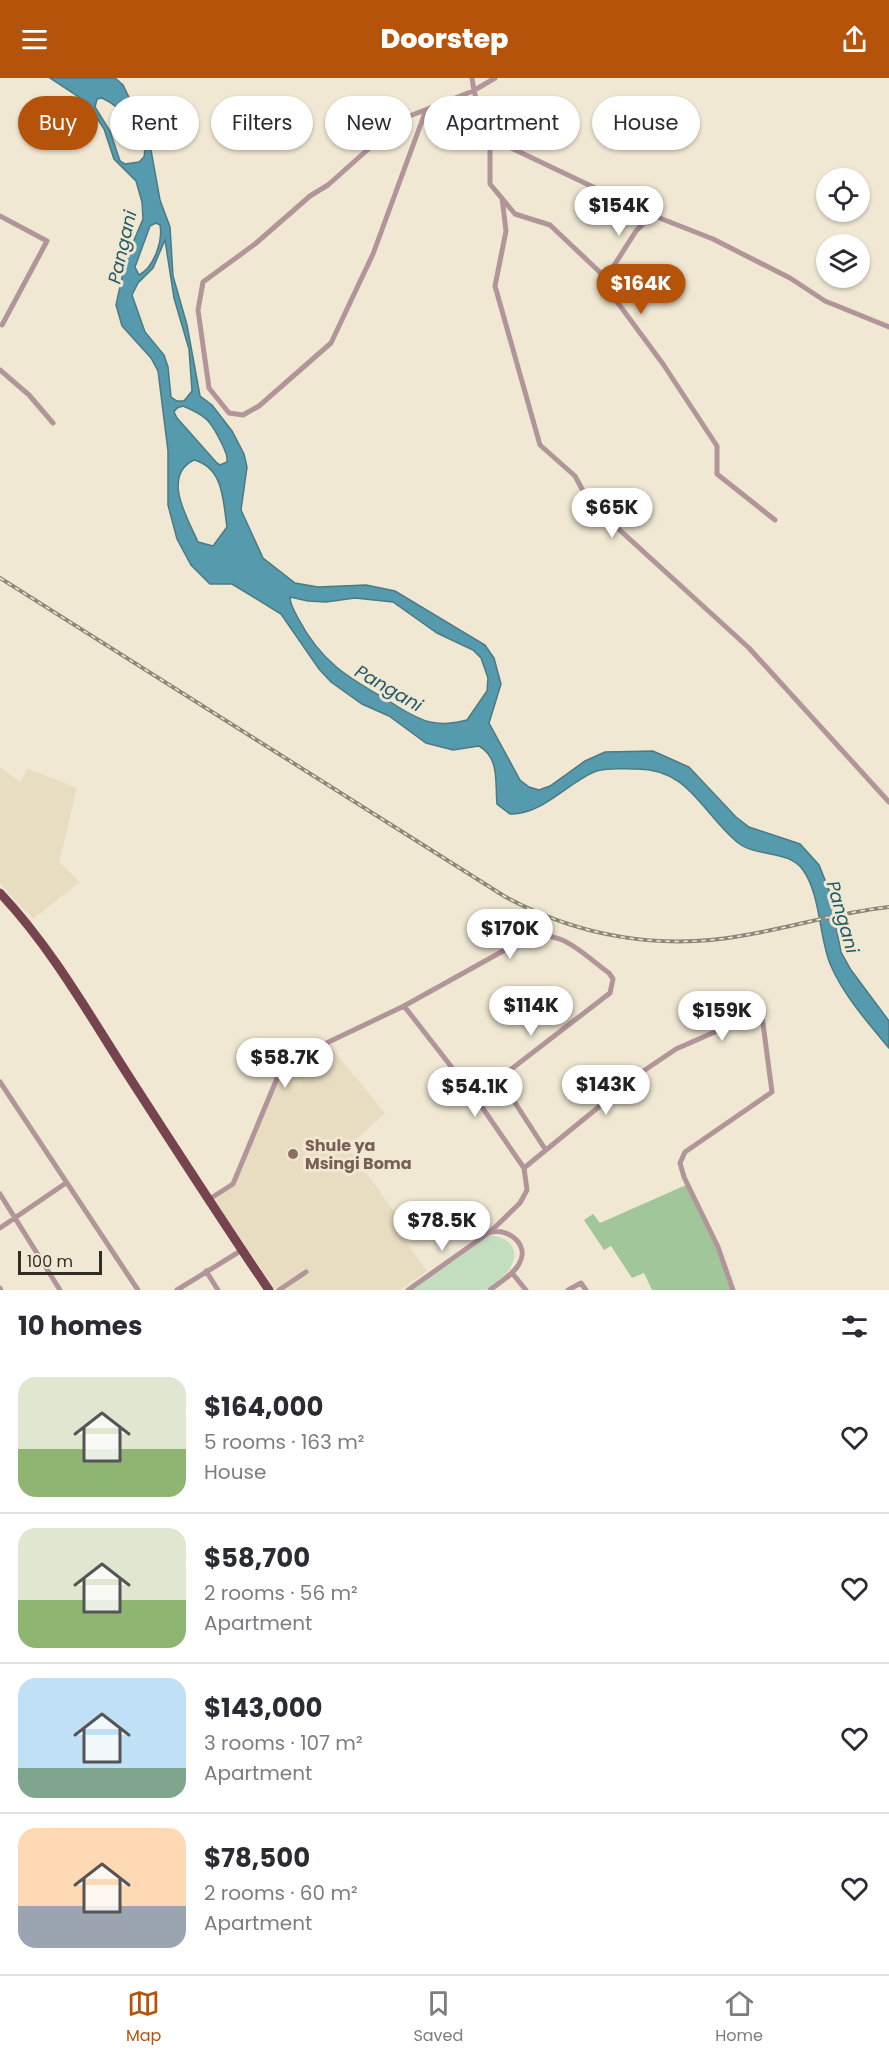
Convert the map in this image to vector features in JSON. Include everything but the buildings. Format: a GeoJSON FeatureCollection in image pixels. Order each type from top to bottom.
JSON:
{"type":"FeatureCollection","features":[{"type":"Feature","properties":{"kind":"highway"},"geometry":{"type":"LineString","coordinates":[[0,893],[26,921],[81,1002],[207,1200],[269,1290]]}},
{"type":"Feature","properties":{"kind":"street"},"geometry":{"type":"LineString","coordinates":[[472,78],[475,96]]}},
{"type":"Feature","properties":{"kind":"street"},"geometry":{"type":"LineString","coordinates":[[461,96],[495,78]]}},
{"type":"Feature","properties":{"kind":"street"},"geometry":{"type":"LineString","coordinates":[[426,110],[373,254],[331,343],[259,405],[243,415],[229,412],[209,388],[198,310],[203,282],[255,244],[310,196],[328,185],[402,119],[426,110]]}},
{"type":"Feature","properties":{"kind":"street"},"geometry":{"type":"LineString","coordinates":[[490,150],[490,184],[515,214],[550,225],[606,278],[615,299],[663,364],[717,446],[717,474],[775,520]]}},
{"type":"Feature","properties":{"kind":"street"},"geometry":{"type":"LineString","coordinates":[[515,150],[652,215],[732,249],[790,278],[825,301],[889,327]]}},
{"type":"Feature","properties":{"kind":"street"},"geometry":{"type":"LineString","coordinates":[[502,198],[506,231],[495,286],[540,445],[575,476],[589,502],[749,648],[889,802]]}},
{"type":"Feature","properties":{"kind":"street"},"geometry":{"type":"LineString","coordinates":[[606,278],[636,231],[652,215]]}},
{"type":"Feature","properties":{"kind":"street"},"geometry":{"type":"LineString","coordinates":[[0,216],[47,241],[1,325]]}},
{"type":"Feature","properties":{"kind":"street"},"geometry":{"type":"LineString","coordinates":[[0,370],[29,395],[53,423]]}},
{"type":"Feature","properties":{"kind":"street"},"geometry":{"type":"LineString","coordinates":[[207,1200],[233,1184],[278,1076],[314,1049],[404,1006],[523,940],[538,934],[561,939],[609,973],[613,978],[610,993],[475,1097]]}},
{"type":"Feature","properties":{"kind":"street"},"geometry":{"type":"LineString","coordinates":[[404,1006],[475,1097],[524,1168],[527,1190],[520,1203],[490,1232],[408,1290]]}},
{"type":"Feature","properties":{"kind":"street"},"geometry":{"type":"LineString","coordinates":[[524,1168],[639,1074],[676,1049],[749,1017],[762,1016],[772,1092],[686,1152],[680,1163],[684,1177],[718,1247],[733,1290]]}},
{"type":"Feature","properties":{"kind":"street"},"geometry":{"type":"LineString","coordinates":[[499,1078],[545,1149]]}},
{"type":"Feature","properties":{"kind":"street"},"geometry":{"type":"LineString","coordinates":[[0,1082],[138,1290]]}},
{"type":"Feature","properties":{"kind":"street"},"geometry":{"type":"LineString","coordinates":[[0,1228],[66,1183]]}},
{"type":"Feature","properties":{"kind":"street"},"geometry":{"type":"LineString","coordinates":[[0,1194],[60,1290]]}},
{"type":"Feature","properties":{"kind":"street"},"geometry":{"type":"LineString","coordinates":[[490,1232],[503,1230],[519,1244],[521,1262],[512,1273],[490,1290]]}},
{"type":"Feature","properties":{"kind":"street"},"geometry":{"type":"LineString","coordinates":[[177,1290],[242,1250]]}},
{"type":"Feature","properties":{"kind":"street"},"geometry":{"type":"LineString","coordinates":[[206,1271],[218,1290]]}},
{"type":"Feature","properties":{"kind":"street"},"geometry":{"type":"LineString","coordinates":[[279,1290],[306,1272]]}},
{"type":"Feature","properties":{"kind":"street"},"geometry":{"type":"LineString","coordinates":[[512,1273],[526,1290]]}},
{"type":"Feature","properties":{"kind":"street"},"geometry":{"type":"LineString","coordinates":[[568,1290],[581,1283],[586,1290]]}},
{"type":"Feature","properties":{"kind":"shaded area"},"geometry":{"type":"Polygon","coordinates":[[[0,767],[20,782],[28,769],[77,788],[59,862],[80,882],[33,919],[0,884],[0,767]]]}},
{"type":"Feature","properties":{"kind":"shaded area"},"geometry":{"type":"Polygon","coordinates":[[[329,1045],[385,1113],[348,1147],[400,1220],[393,1225],[427,1271],[400,1290],[276,1290],[213,1199],[235,1185],[280,1077],[315,1051],[329,1045]]]}},
{"type":"Feature","properties":{"kind":"green space"},"geometry":{"type":"Polygon","coordinates":[[[686,1185],[716,1248],[731,1290],[652,1290],[644,1273],[632,1278],[611,1246],[604,1250],[584,1220],[593,1214],[600,1223],[686,1185]]]}},
{"type":"Feature","properties":{"kind":"green space"},"geometry":{"type":"Polygon","coordinates":[[[491,1235],[508,1242],[514,1253],[514,1260],[506,1273],[487,1289],[412,1290],[491,1235]]]}},
{"type":"Feature","properties":{"kind":"water"},"geometry":{"type":"Polygon","coordinates":[[[50,78],[115,78],[123,85],[128,96],[110,96],[110,103],[102,98],[98,99],[98,96],[77,96],[50,78]]]}},
{"type":"Feature","properties":{"kind":"water"},"geometry":{"type":"Polygon","coordinates":[[[98,112],[110,131],[110,147],[98,120],[98,112]]]}},
{"type":"Feature","properties":{"kind":"water"},"geometry":{"type":"Polygon","coordinates":[[[111,150],[116,150],[120,161],[125,164],[139,162],[144,157],[144,150],[151,150],[160,200],[170,227],[173,276],[187,325],[200,396],[212,405],[232,431],[244,454],[247,467],[241,510],[263,558],[295,583],[318,587],[366,585],[395,591],[485,645],[494,658],[501,684],[489,723],[520,780],[529,787],[539,790],[550,786],[585,761],[605,752],[653,751],[689,767],[736,817],[749,827],[800,844],[819,865],[829,890],[841,952],[851,970],[889,1021],[889,1048],[850,999],[836,977],[827,955],[817,904],[809,880],[797,863],[781,856],[753,850],[737,842],[682,784],[669,776],[653,771],[604,769],[594,772],[533,810],[510,814],[497,804],[495,772],[486,751],[479,746],[453,750],[426,743],[389,716],[362,704],[331,682],[319,669],[281,614],[232,584],[210,584],[191,565],[177,539],[168,505],[168,451],[158,371],[151,358],[122,326],[116,305],[126,259],[143,219],[142,202],[136,181],[114,159],[111,150]],[[156,223],[150,226],[135,267],[139,275],[153,260],[160,238],[160,225],[156,223]],[[165,240],[153,268],[138,283],[132,295],[145,332],[164,355],[168,367],[171,397],[177,401],[184,401],[192,391],[189,349],[174,298],[165,240]],[[183,406],[174,412],[177,418],[216,462],[220,465],[227,462],[225,451],[215,430],[198,413],[183,406]],[[194,460],[184,467],[179,476],[178,487],[184,510],[198,542],[213,546],[227,527],[223,496],[217,478],[204,464],[194,460]],[[290,597],[295,613],[307,633],[336,667],[360,684],[419,718],[439,723],[467,720],[487,691],[488,678],[481,658],[473,650],[437,633],[393,602],[355,598],[326,602],[290,597]]]}},
{"type":"Feature","properties":{"kind":"railway"},"geometry":{"type":"LineString","coordinates":[[0,578],[504,896],[562,922],[591,931],[652,941],[715,940],[889,907]]}},
{"type":"Feature","properties":{"kind":"place","name":"Shule ya Msingi Boma"},"geometry":{"type":"Point","coordinates":[293,1154]}},
{"type":"Feature","properties":{"kind":"water label","name":"Pangani"},"geometry":{"type":"Point","coordinates":[122,247]}},
{"type":"Feature","properties":{"kind":"water label","name":"Pangani"},"geometry":{"type":"Point","coordinates":[389,688]}},
{"type":"Feature","properties":{"kind":"water label","name":"Pangani"},"geometry":{"type":"Point","coordinates":[843,917]}}]}
